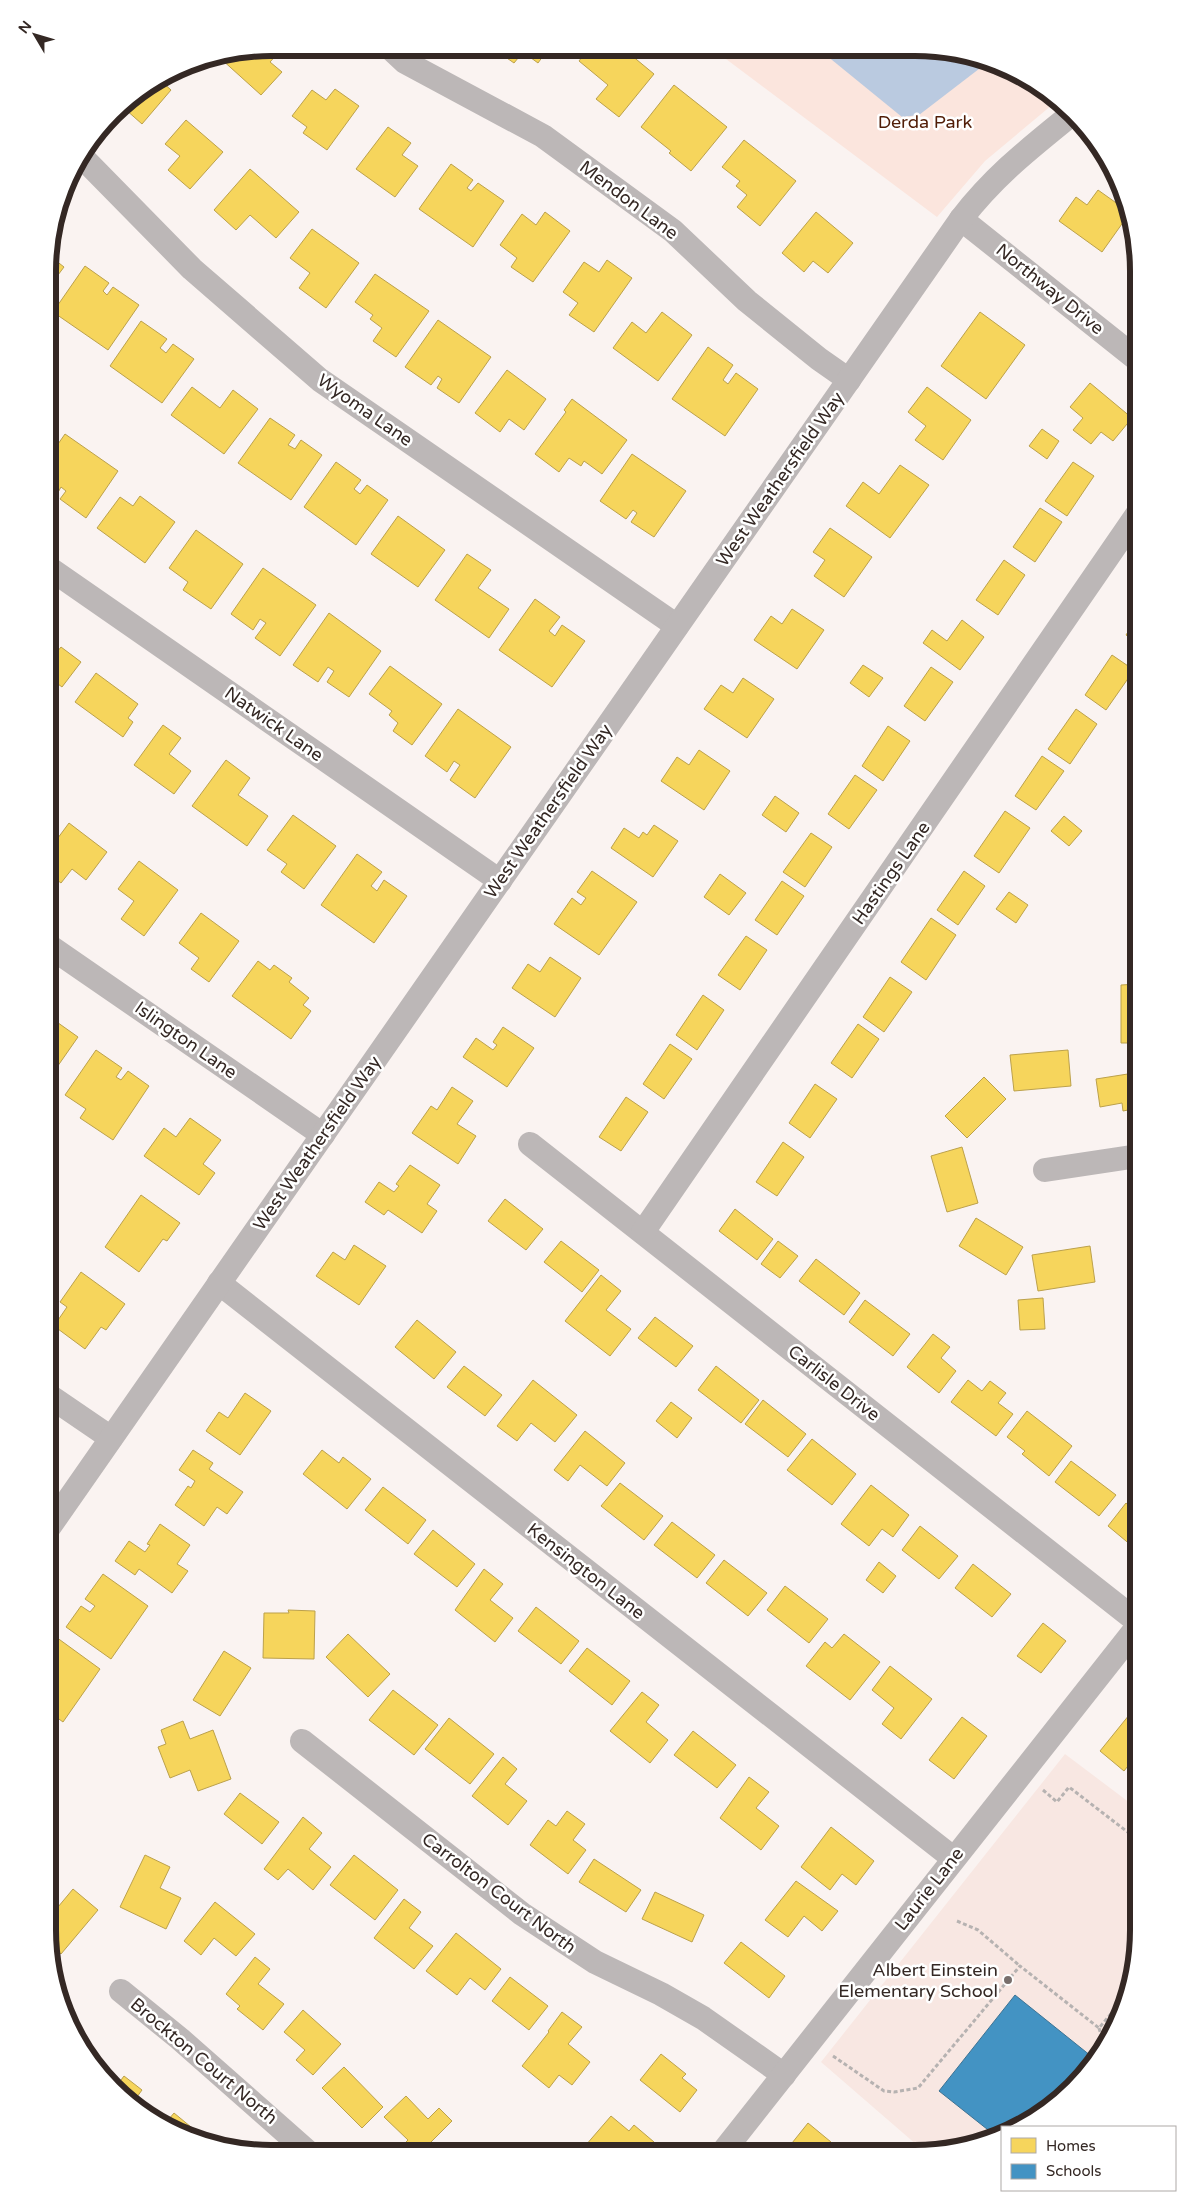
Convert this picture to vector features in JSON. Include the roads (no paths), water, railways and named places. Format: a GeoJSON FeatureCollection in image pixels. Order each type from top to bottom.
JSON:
{"type":"FeatureCollection","features":[{"type":"Feature","properties":{"kind":"street","name":"Mendon Lane"},"geometry":{"type":"LineString","coordinates":[[399,56],[405,62],[551,142],[673,231],[747,301],[812,354],[849,380]]}},
{"type":"Feature","properties":{"kind":"street","name":"West Weathersfield Way"},"geometry":{"type":"LineString","coordinates":[[56,1517],[961,219],[1005,169],[1066,119]]}},
{"type":"Feature","properties":{"kind":"street","name":"Wyoma Lane"},"geometry":{"type":"LineString","coordinates":[[86,162],[192,269],[320,380],[677,626]]}},
{"type":"Feature","properties":{"kind":"street","name":"Northway Drive"},"geometry":{"type":"LineString","coordinates":[[961,219],[1130,354]]}},
{"type":"Feature","properties":{"kind":"street","name":"Hastings Lane"},"geometry":{"type":"LineString","coordinates":[[643,1232],[1130,525]]}},
{"type":"Feature","properties":{"kind":"street","name":"Natwick Lane"},"geometry":{"type":"LineString","coordinates":[[56,573],[500,881]]}},
{"type":"Feature","properties":{"kind":"street","name":"Islington Lane"},"geometry":{"type":"LineString","coordinates":[[56,951],[323,1134]]}},
{"type":"Feature","properties":{"kind":"street","name":"Carlisle Drive"},"geometry":{"type":"LineString","coordinates":[[530,1144],[1130,1616]]}},
{"type":"Feature","properties":{"kind":"street"},"geometry":{"type":"LineString","coordinates":[[1045,1170],[1130,1157]]}},
{"type":"Feature","properties":{"kind":"street","name":"Kensington Lane"},"geometry":{"type":"LineString","coordinates":[[219,1283],[953,1858]]}},
{"type":"Feature","properties":{"kind":"street"},"geometry":{"type":"LineString","coordinates":[[56,1400],[111,1438]]}},
{"type":"Feature","properties":{"kind":"street","name":"Laurie Lane"},"geometry":{"type":"LineString","coordinates":[[728,2145],[1130,1636]]}},
{"type":"Feature","properties":{"kind":"street","name":"Carrolton Court North"},"geometry":{"type":"LineString","coordinates":[[302,1741],[522,1914],[595,1962],[661,1994],[703,2018],[784,2075]]}},
{"type":"Feature","properties":{"kind":"street","name":"Brockton Court North"},"geometry":{"type":"LineString","coordinates":[[121,1991],[180,2039],[300,2145]]}},
{"type":"Feature","properties":{"kind":"water"},"geometry":{"type":"Polygon","coordinates":[[[827,56],[915,56],[943,58],[981,67],[919,115],[902,117],[827,56]]]}},
{"type":"Feature","properties":{"kind":"place","name":"Albert Einstein Elementary School"},"geometry":{"type":"Point","coordinates":[1008,1980]}},
{"type":"Feature","properties":{"kind":"park label","name":"Derda Park"},"geometry":{"type":"Point","coordinates":[925,122]}}]}
